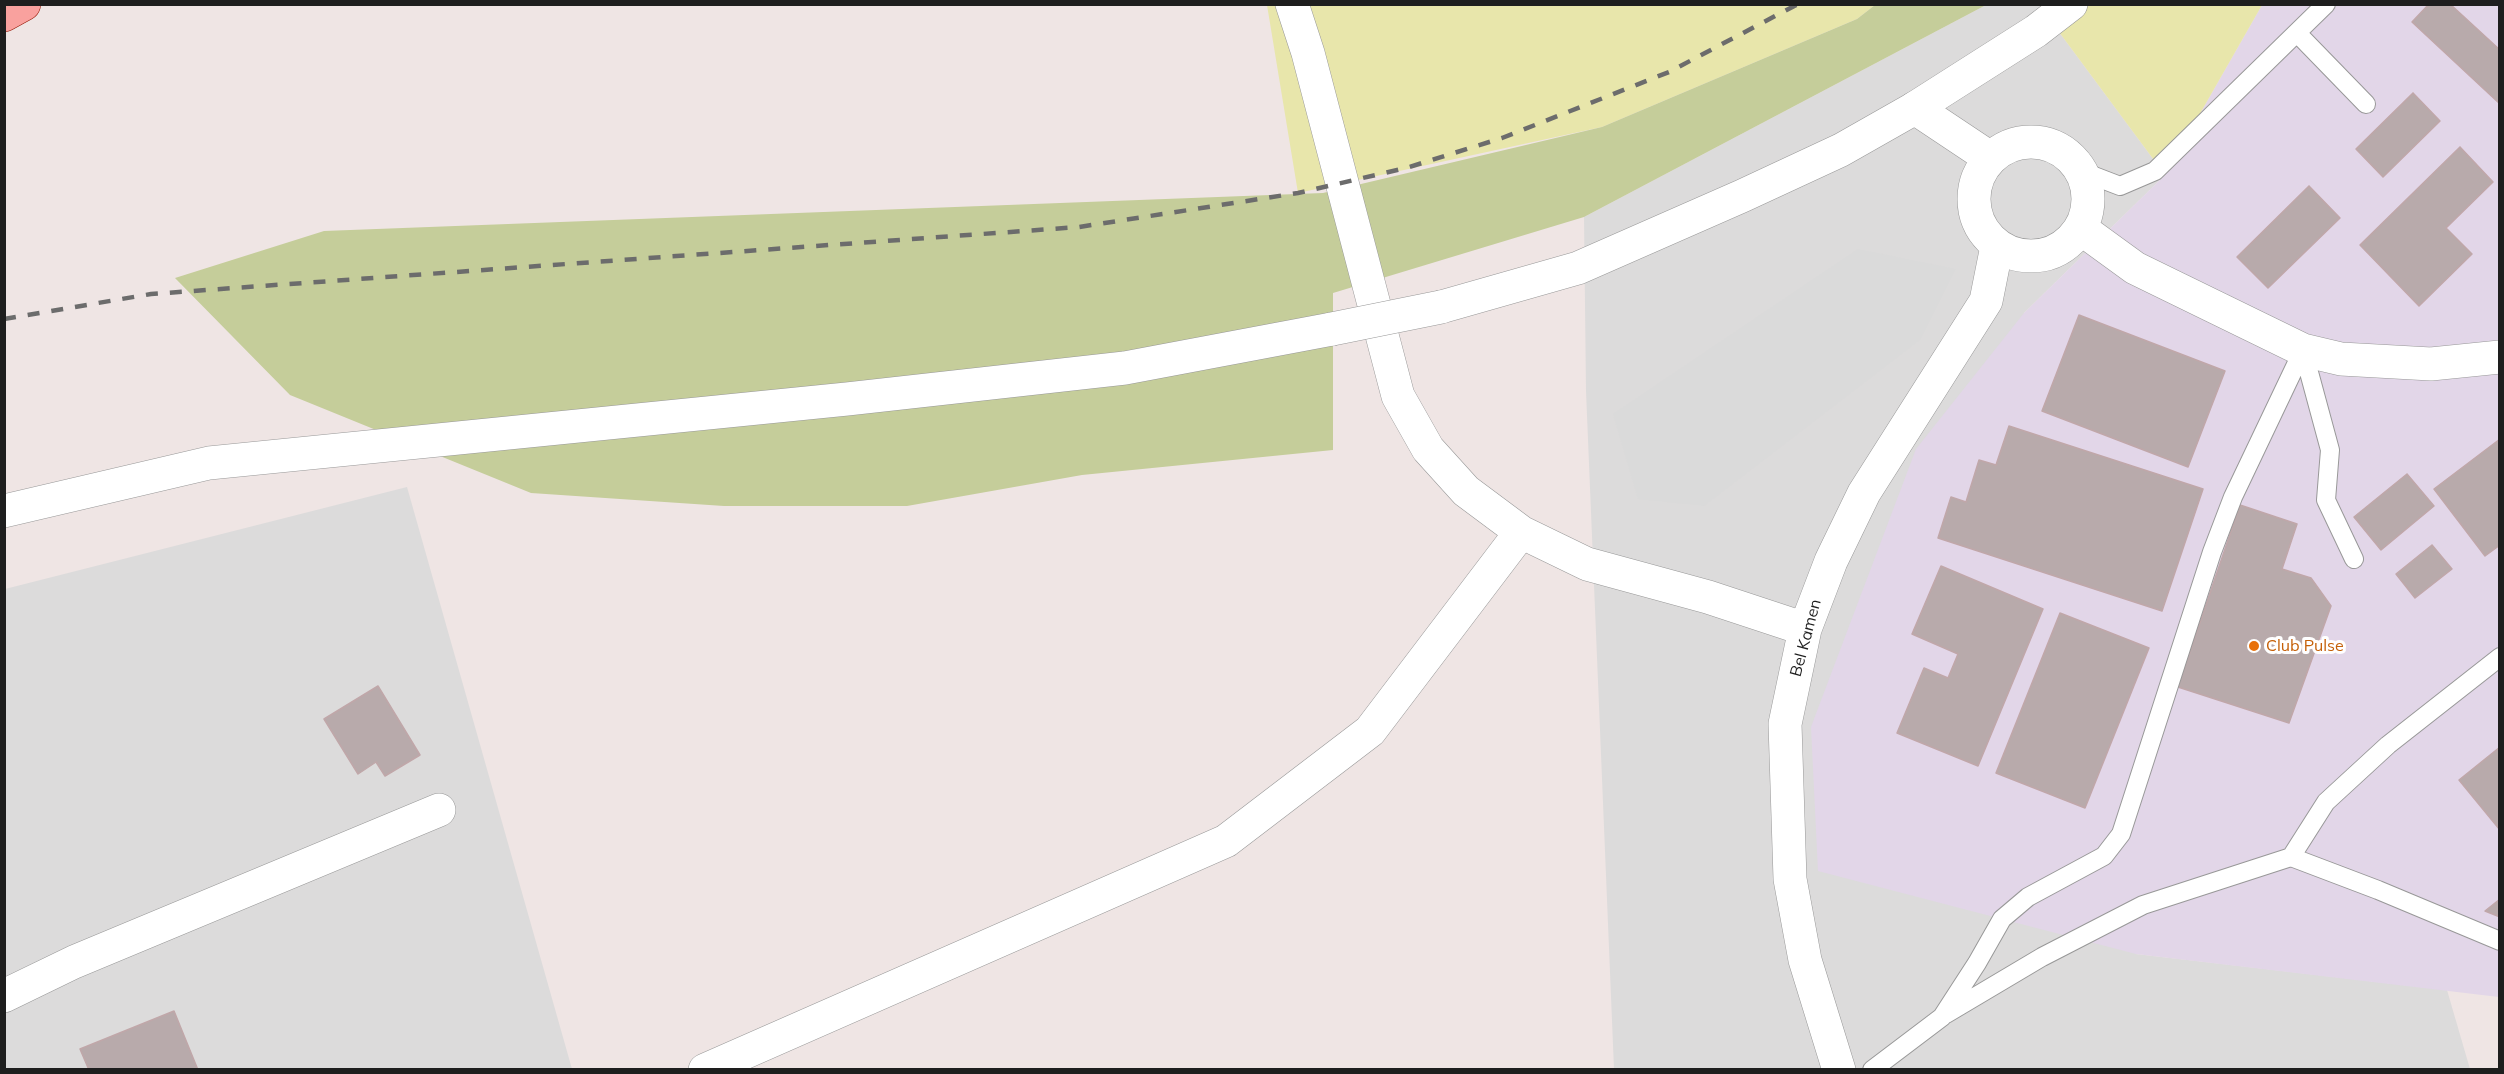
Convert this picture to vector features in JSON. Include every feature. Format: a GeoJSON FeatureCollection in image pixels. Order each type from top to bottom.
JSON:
{"type":"FeatureCollection","features":[{"type":"Feature","properties":{"kind":"main road"},"geometry":{"type":"LineString","coordinates":[[4,15],[24,4]]}},
{"type":"Feature","properties":{"kind":"street"},"geometry":{"type":"LineString","coordinates":[[1292,4],[1308,53],[1398,396],[1428,449],[1466,491],[1521,531],[1587,564],[1708,597],[1805,629]]}},
{"type":"Feature","properties":{"kind":"street"},"geometry":{"type":"LineString","coordinates":[[4,511],[209,463],[847,399],[1125,368],[1441,307],[1578,268],[1841,150],[1915,108],[2036,31],[2071,4]]}},
{"type":"Feature","properties":{"kind":"street"},"geometry":{"type":"LineString","coordinates":[[1915,108],[1990,159]]}},
{"type":"Feature","properties":{"kind":"street"},"geometry":{"type":"LineString","coordinates":[[2032,141],[2051,145],[2068,155],[2081,171],[2088,189],[2088,210],[2080,228],[2067,244],[2050,254],[2035,257],[2015,255],[1997,246],[1983,232],[1975,215],[1972,194],[1978,175],[1990,159],[2012,144],[2032,141]]}},
{"type":"Feature","properties":{"kind":"street"},"geometry":{"type":"LineString","coordinates":[[2080,228],[2135,268],[2303,350],[2341,360],[2431,364],[2499,357]]}},
{"type":"Feature","properties":{"kind":"street","name":"Bel Kamen"},"geometry":{"type":"LineString","coordinates":[[1839,1070],[1805,960],[1790,879],[1785,724],[1805,629],[1831,561],[1864,493],[1986,301],[1997,246]]}},
{"type":"Feature","properties":{"kind":"street"},"geometry":{"type":"LineString","coordinates":[[705,1070],[1226,841],[1370,731],[1521,531]]}},
{"type":"Feature","properties":{"kind":"street"},"geometry":{"type":"LineString","coordinates":[[4,996],[74,962],[439,810]]}},
{"type":"Feature","properties":{"kind":"lane"},"geometry":{"type":"LineString","coordinates":[[2081,171],[2120,186],[2155,171],[2326,4]]}},
{"type":"Feature","properties":{"kind":"lane"},"geometry":{"type":"LineString","coordinates":[[2297,33],[2366,104]]}},
{"type":"Feature","properties":{"kind":"lane"},"geometry":{"type":"LineString","coordinates":[[2303,350],[2330,450],[2326,500],[2354,559]]}},
{"type":"Feature","properties":{"kind":"lane"},"geometry":{"type":"LineString","coordinates":[[1942,1017],[2002,919],[2028,897],[2104,856],[2121,834],[2224,519],[2303,350]]}},
{"type":"Feature","properties":{"kind":"lane"},"geometry":{"type":"LineString","coordinates":[[2291,857],[2326,802],[2388,745],[2499,657]]}},
{"type":"Feature","properties":{"kind":"lane"},"geometry":{"type":"LineString","coordinates":[[1872,1070],[1942,1017],[2042,957],[2143,905],[2291,857],[2378,890],[2499,942]]}},
{"type":"Feature","properties":{"kind":"shaded area"},"geometry":{"type":"Polygon","coordinates":[[[1267,5],[1875,5],[1857,19],[1602,127],[1298,193],[1267,5]]]}},
{"type":"Feature","properties":{"kind":"shaded area"},"geometry":{"type":"Polygon","coordinates":[[[1986,5],[2039,5],[2165,175],[2024,313],[2136,954],[2447,990],[2470,1069],[1614,1069],[1586,391],[1584,217],[1986,5]]]}},
{"type":"Feature","properties":{"kind":"shaded area"},"geometry":{"type":"Polygon","coordinates":[[[2039,5],[2262,5],[2165,175],[2039,5]]]}},
{"type":"Feature","properties":{"kind":"shaded area"},"geometry":{"type":"Polygon","coordinates":[[[2262,5],[2499,5],[2499,997],[2136,954],[1818,871],[1811,727],[1916,449],[2024,313],[2165,175],[2262,5]]]}},
{"type":"Feature","properties":{"kind":"shaded area"},"geometry":{"type":"Polygon","coordinates":[[[1858,249],[1956,269],[1921,339],[1704,506],[1638,499],[1613,414],[1858,249]]]}},
{"type":"Feature","properties":{"kind":"shaded area"},"geometry":{"type":"Polygon","coordinates":[[[407,487],[572,1069],[5,1070],[5,589],[407,487]]]}},
{"type":"Feature","properties":{"kind":"green space"},"geometry":{"type":"Polygon","coordinates":[[[1875,5],[1986,5],[1584,217],[1333,293],[1333,450],[1082,475],[907,506],[724,506],[531,493],[290,395],[175,278],[324,231],[1323,193],[1602,127],[1857,19],[1875,5]]]}},
{"type":"Feature","properties":{"kind":"building"},"geometry":{"type":"Polygon","coordinates":[[[2429,4],[2450,4],[2500,50],[2500,104],[2412,22],[2429,4]]]}},
{"type":"Feature","properties":{"kind":"building"},"geometry":{"type":"Polygon","coordinates":[[[2413,93],[2440,121],[2383,177],[2356,149],[2413,93]]]}},
{"type":"Feature","properties":{"kind":"building"},"geometry":{"type":"Polygon","coordinates":[[[2460,147],[2493,182],[2446,228],[2472,254],[2419,306],[2360,245],[2460,147]]]}},
{"type":"Feature","properties":{"kind":"building"},"geometry":{"type":"Polygon","coordinates":[[[2309,186],[2340,218],[2268,288],[2237,257],[2309,186]]]}},
{"type":"Feature","properties":{"kind":"building"},"geometry":{"type":"Polygon","coordinates":[[[2079,315],[2225,371],[2188,467],[2042,411],[2079,315]]]}},
{"type":"Feature","properties":{"kind":"building"},"geometry":{"type":"Polygon","coordinates":[[[2009,426],[2203,489],[2162,611],[1938,538],[1951,497],[1966,502],[1979,460],[1996,465],[2009,426]]]}},
{"type":"Feature","properties":{"kind":"building"},"geometry":{"type":"Polygon","coordinates":[[[2500,439],[2500,545],[2485,556],[2434,489],[2500,439]]]}},
{"type":"Feature","properties":{"kind":"building"},"geometry":{"type":"Polygon","coordinates":[[[2407,474],[2434,506],[2381,550],[2354,517],[2407,474]]]}},
{"type":"Feature","properties":{"kind":"building","name":"Club Pulse"},"geometry":{"type":"Polygon","coordinates":[[[2240,505],[2297,524],[2282,569],[2311,578],[2331,606],[2289,723],[2178,687],[2240,505]]]}},
{"type":"Feature","properties":{"kind":"building"},"geometry":{"type":"Polygon","coordinates":[[[2432,545],[2452,569],[2415,598],[2396,574],[2432,545]]]}},
{"type":"Feature","properties":{"kind":"building"},"geometry":{"type":"Polygon","coordinates":[[[1941,566],[2043,609],[1978,766],[1897,733],[1924,668],[1948,678],[1958,654],[1912,634],[1941,566]]]}},
{"type":"Feature","properties":{"kind":"building"},"geometry":{"type":"Polygon","coordinates":[[[2060,613],[2149,648],[2085,808],[1996,773],[2060,613]]]}},
{"type":"Feature","properties":{"kind":"building"},"geometry":{"type":"Polygon","coordinates":[[[378,686],[420,755],[385,776],[376,762],[358,774],[324,719],[378,686]]]}},
{"type":"Feature","properties":{"kind":"building"},"geometry":{"type":"Polygon","coordinates":[[[2500,747],[2500,830],[2459,780],[2500,747]]]}},
{"type":"Feature","properties":{"kind":"building"},"geometry":{"type":"Polygon","coordinates":[[[2500,899],[2500,917],[2485,911],[2500,899]]]}},
{"type":"Feature","properties":{"kind":"building"},"geometry":{"type":"Polygon","coordinates":[[[174,1011],[198,1070],[89,1070],[80,1049],[174,1011]]]}},
{"type":"Feature","properties":{"kind":"railway"},"geometry":{"type":"LineString","coordinates":[[4,319],[151,294],[1079,227],[1298,193],[1406,168],[1502,138],[1669,72],[1798,4]]}},
{"type":"Feature","properties":{"kind":"place","name":"Club Pulse"},"geometry":{"type":"Point","coordinates":[2254,646]}}]}
